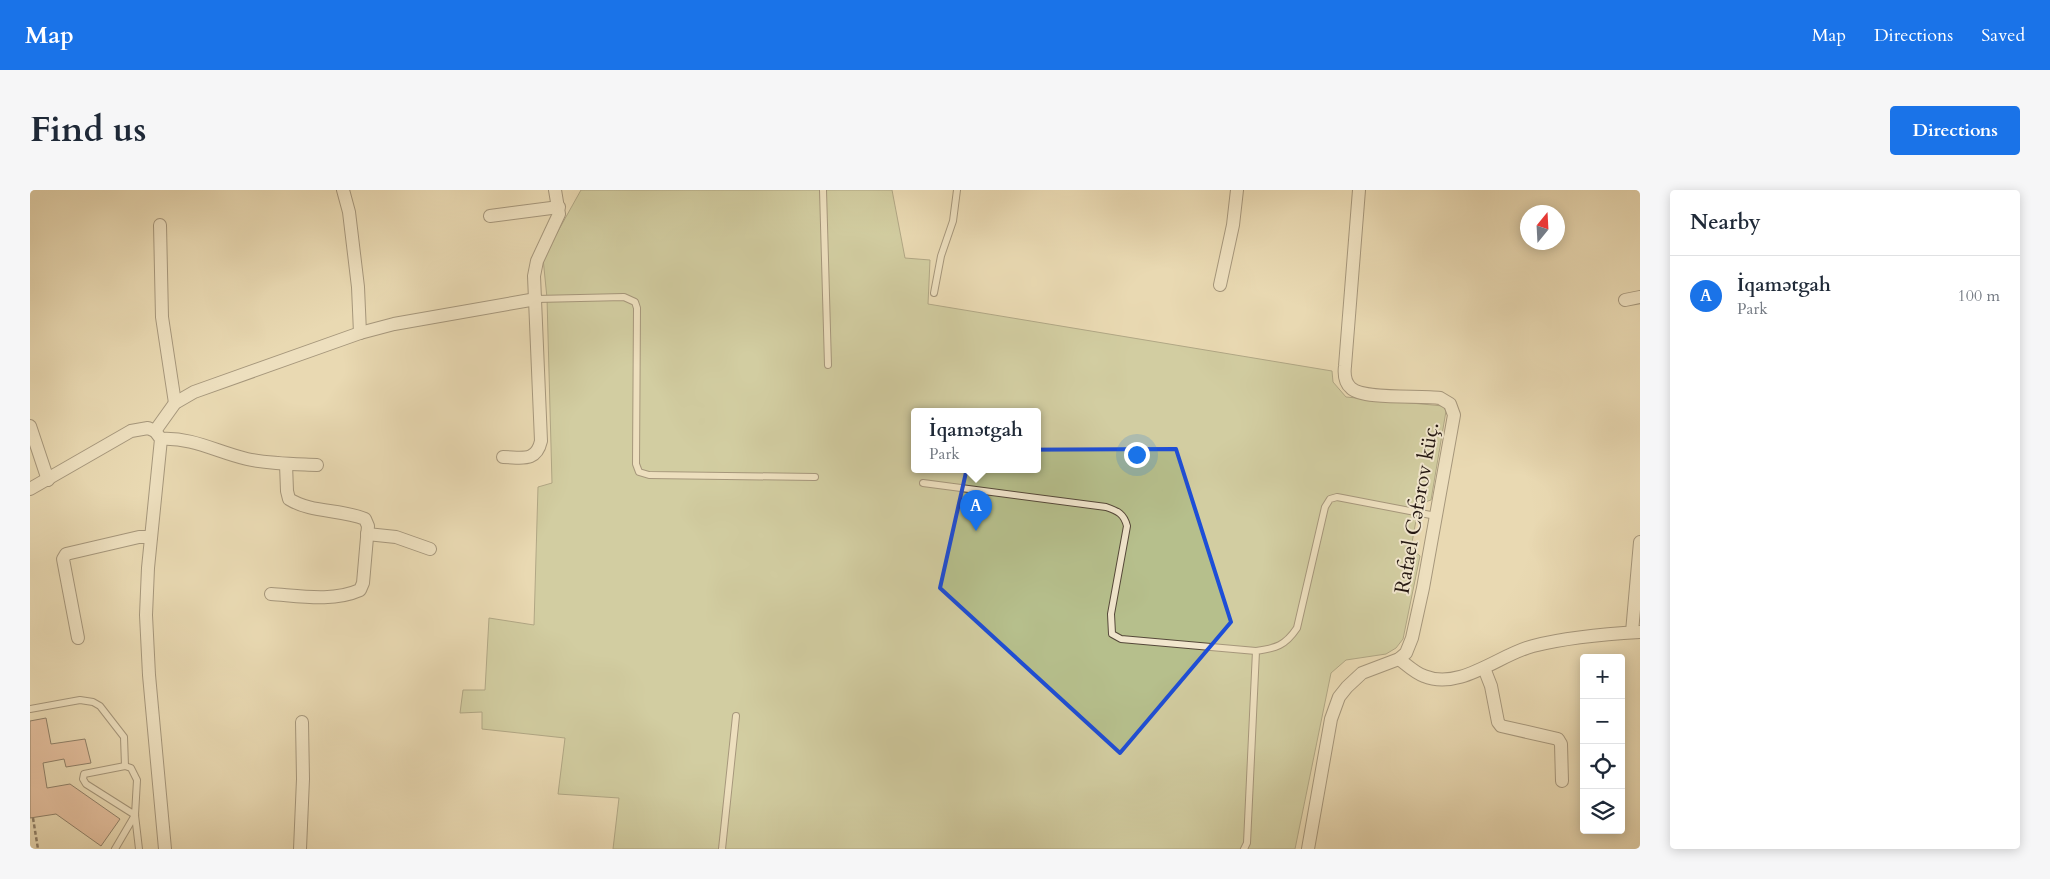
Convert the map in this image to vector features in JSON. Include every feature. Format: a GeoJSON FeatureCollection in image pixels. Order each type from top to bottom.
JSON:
{"type":"FeatureCollection","features":[{"type":"Feature","properties":{"kind":"street"},"geometry":{"type":"LineString","coordinates":[[343,190],[349,212],[358,287],[360,333]]}},
{"type":"Feature","properties":{"kind":"street"},"geometry":{"type":"LineString","coordinates":[[503,457],[529,457],[535,455],[539,450],[541,441],[534,276],[537,261],[557,220],[559,207],[555,190]]}},
{"type":"Feature","properties":{"kind":"street"},"geometry":{"type":"LineString","coordinates":[[1220,285],[1233,225],[1237,190]]}},
{"type":"Feature","properties":{"kind":"street","name":"Rafael Cəfərov küç."},"geometry":{"type":"LineString","coordinates":[[1359,190],[1351,272],[1345,379],[1352,390],[1358,393],[1432,396],[1440,398],[1450,404],[1454,415],[1423,588],[1412,638],[1406,653],[1399,659]]}},
{"type":"Feature","properties":{"kind":"street"},"geometry":{"type":"LineString","coordinates":[[490,216],[559,207]]}},
{"type":"Feature","properties":{"kind":"street"},"geometry":{"type":"LineString","coordinates":[[160,226],[162,317],[175,403]]}},
{"type":"Feature","properties":{"kind":"street"},"geometry":{"type":"LineString","coordinates":[[1625,300],[1640,297]]}},
{"type":"Feature","properties":{"kind":"street"},"geometry":{"type":"LineString","coordinates":[[166,849],[149,676],[146,615],[158,435],[175,403],[194,392],[360,333],[394,324],[536,299]]}},
{"type":"Feature","properties":{"kind":"street"},"geometry":{"type":"LineString","coordinates":[[30,426],[48,480]]}},
{"type":"Feature","properties":{"kind":"street"},"geometry":{"type":"LineString","coordinates":[[30,489],[131,431],[148,428],[158,435],[186,440],[249,459],[286,464],[316,465]]}},
{"type":"Feature","properties":{"kind":"street"},"geometry":{"type":"LineString","coordinates":[[271,594],[327,597],[349,595],[360,590],[363,583],[368,526],[364,519],[355,515],[298,504],[290,499],[287,491],[286,464]]}},
{"type":"Feature","properties":{"kind":"street"},"geometry":{"type":"LineString","coordinates":[[367,534],[396,537],[430,549]]}},
{"type":"Feature","properties":{"kind":"street"},"geometry":{"type":"LineString","coordinates":[[78,638],[63,559],[66,554],[139,537],[151,537]]}},
{"type":"Feature","properties":{"kind":"street"},"geometry":{"type":"LineString","coordinates":[[1308,849],[1331,719],[1339,697],[1347,686],[1362,673],[1399,659],[1418,674],[1436,679],[1472,673],[1531,646],[1606,634],[1636,632],[1640,542]]}},
{"type":"Feature","properties":{"kind":"street"},"geometry":{"type":"LineString","coordinates":[[1484,668],[1489,678],[1498,722],[1501,726],[1558,739],[1561,744],[1562,781]]}},
{"type":"Feature","properties":{"kind":"street"},"geometry":{"type":"LineString","coordinates":[[300,849],[303,779],[302,722]]}},
{"type":"Feature","properties":{"kind":"lane"},"geometry":{"type":"LineString","coordinates":[[823,190],[828,366]]}},
{"type":"Feature","properties":{"kind":"lane"},"geometry":{"type":"LineString","coordinates":[[934,293],[941,256],[953,221],[957,190]]}},
{"type":"Feature","properties":{"kind":"lane"},"geometry":{"type":"LineString","coordinates":[[536,299],[624,297],[635,302],[637,308],[636,464],[639,472],[649,475],[815,477]]}},
{"type":"Feature","properties":{"kind":"lane"},"geometry":{"type":"LineString","coordinates":[[923,483],[1117,510],[1125,516],[1127,526],[1111,614],[1110,626],[1112,634],[1121,639],[1256,651],[1284,644],[1296,628],[1325,507],[1330,499],[1337,497],[1436,516]]}},
{"type":"Feature","properties":{"kind":"lane"},"geometry":{"type":"LineString","coordinates":[[1244,849],[1247,843],[1256,651]]}},
{"type":"Feature","properties":{"kind":"lane"},"geometry":{"type":"LineString","coordinates":[[30,709],[80,700],[93,702],[100,706],[124,737],[125,766]]}},
{"type":"Feature","properties":{"kind":"lane"},"geometry":{"type":"LineString","coordinates":[[722,849],[736,716]]}},
{"type":"Feature","properties":{"kind":"lane"},"geometry":{"type":"LineString","coordinates":[[136,815],[86,784],[83,779],[84,774],[125,766],[131,768],[137,780],[136,815],[139,849]]}},
{"type":"Feature","properties":{"kind":"lane"},"geometry":{"type":"LineString","coordinates":[[115,849],[136,815]]}},
{"type":"Feature","properties":{"kind":"path"},"geometry":{"type":"LineString","coordinates":[[32,818],[38,849]]}},
{"type":"Feature","properties":{"kind":"highlighted area"},"geometry":{"type":"Polygon","coordinates":[[[1176,449],[1231,622],[1120,753],[940,588],[971,450],[1176,449]]]}},
{"type":"Feature","properties":{"kind":"green space"},"geometry":{"type":"Polygon","coordinates":[[[581,190],[892,190],[905,258],[930,260],[928,304],[1332,371],[1333,382],[1346,397],[1443,406],[1446,411],[1431,500],[1419,504],[1411,548],[1420,556],[1403,639],[1396,648],[1386,654],[1346,660],[1331,673],[1295,849],[613,849],[619,798],[558,794],[565,738],[482,729],[482,712],[460,713],[463,690],[485,690],[489,618],[534,625],[538,487],[552,483],[547,298],[543,258],[581,190]]]}},
{"type":"Feature","properties":{"kind":"building"},"geometry":{"type":"Polygon","coordinates":[[[46,718],[51,744],[85,739],[91,763],[66,767],[64,759],[43,763],[47,788],[70,784],[120,819],[101,846],[56,814],[30,818],[30,721],[46,718]]]}},
{"type":"Feature","properties":{"kind":"place","name":"İqamətgah"},"geometry":{"type":"Point","coordinates":[976,531]}}]}
